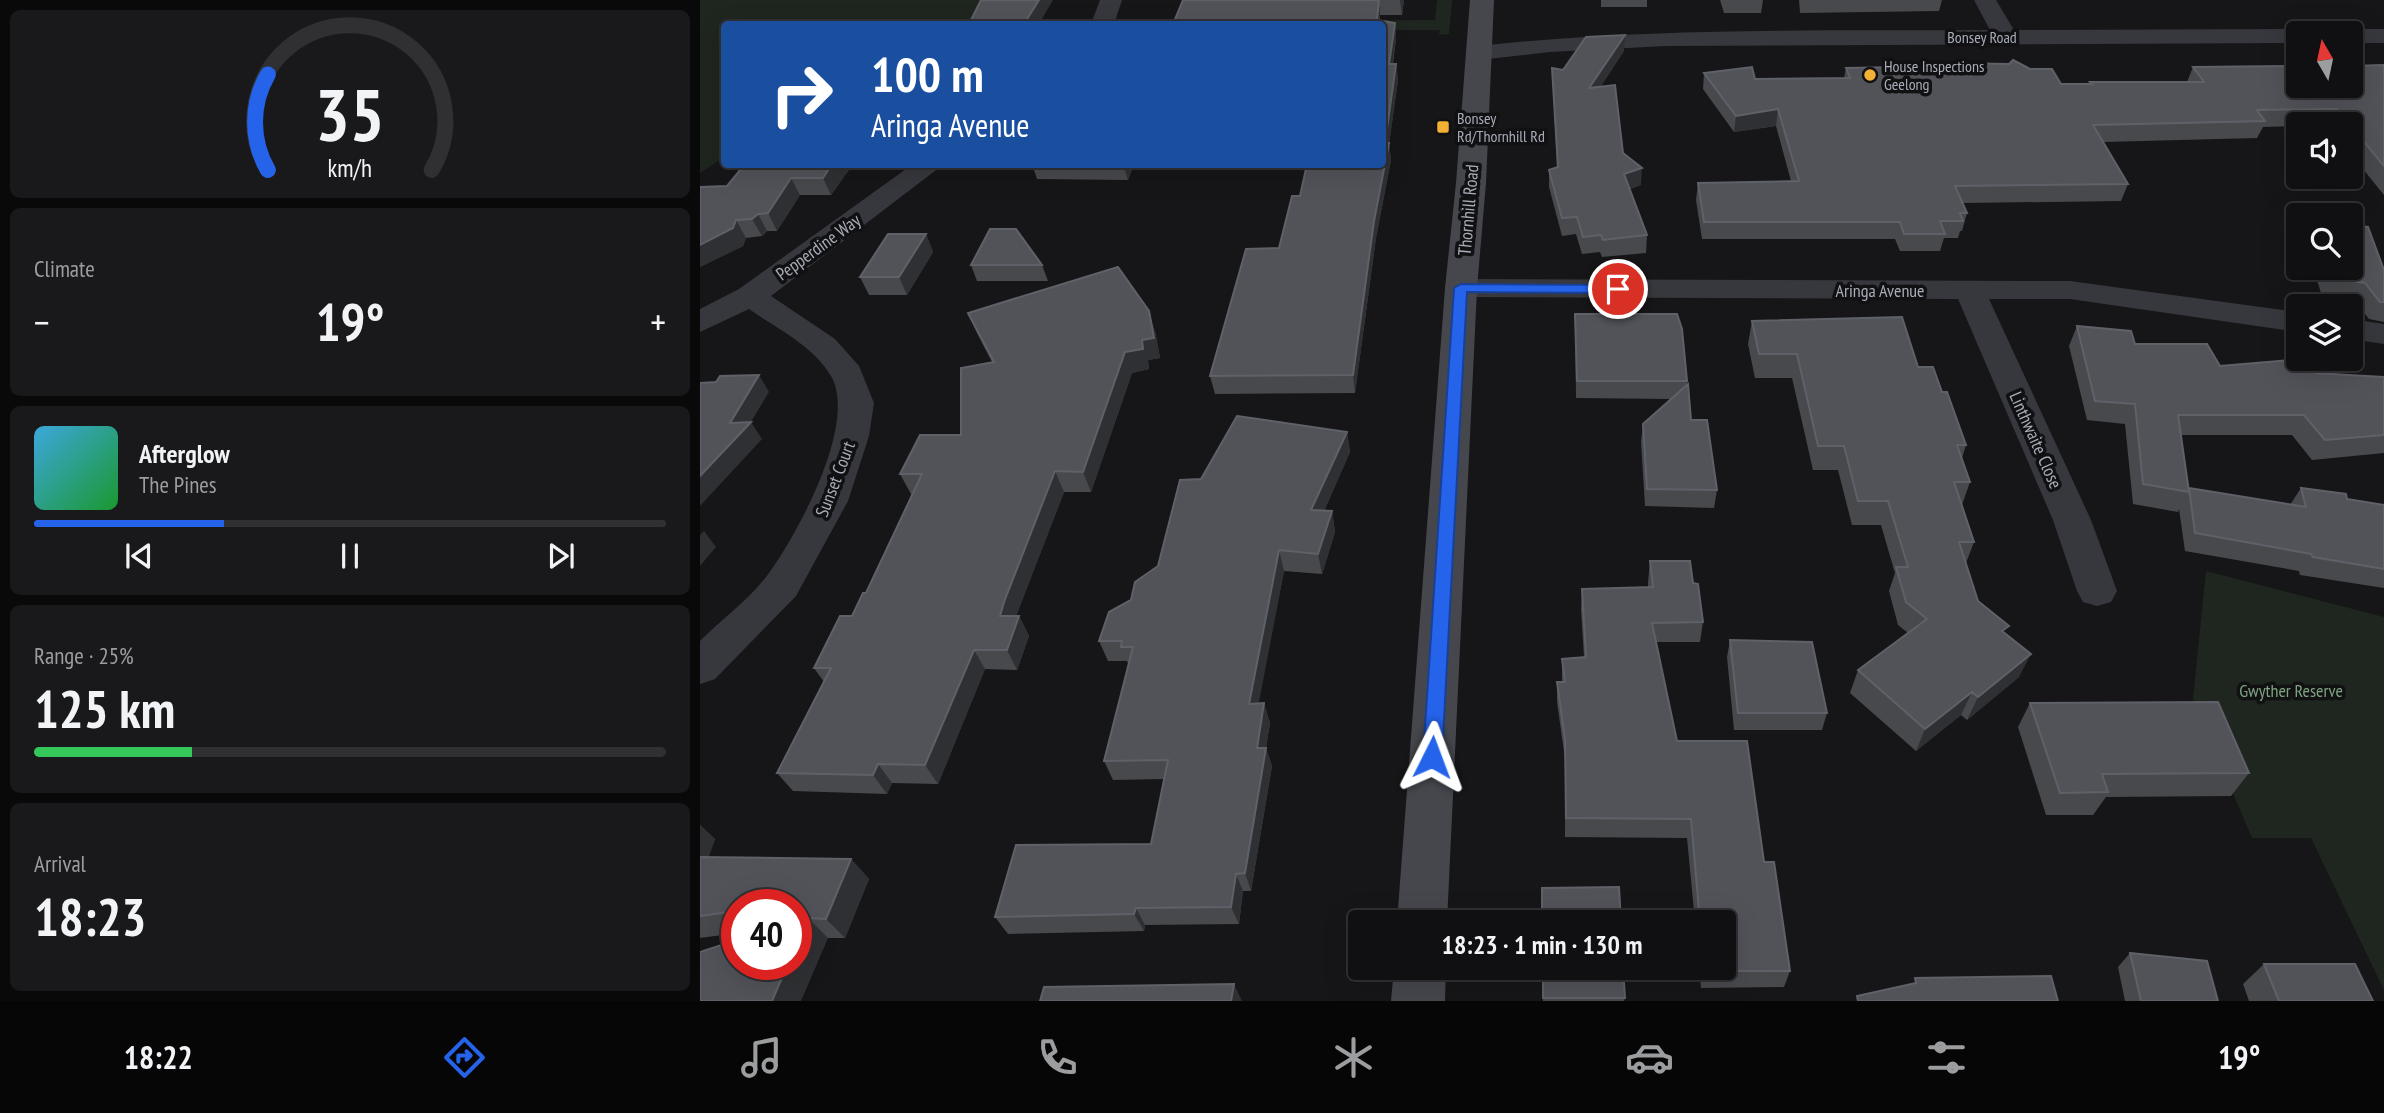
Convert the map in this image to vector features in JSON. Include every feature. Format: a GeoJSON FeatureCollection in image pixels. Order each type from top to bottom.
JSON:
{"type":"FeatureCollection","features":[{"type":"Feature","properties":{"kind":"street"},"geometry":{"type":"LineString","coordinates":[[1104,21],[1111,0]]}},
{"type":"Feature","properties":{"kind":"street","name":"Thornhill Road"},"geometry":{"type":"LineString","coordinates":[[1423,910],[1461,288],[1471,183],[1482,0]]}},
{"type":"Feature","properties":{"kind":"street"},"geometry":{"type":"LineString","coordinates":[[1984,0],[2006,37]]}},
{"type":"Feature","properties":{"kind":"street","name":"Bonsey Road"},"geometry":{"type":"LineString","coordinates":[[1481,27],[1550,35],[1666,39],[2286,36]]}},
{"type":"Feature","properties":{"kind":"street"},"geometry":{"type":"LineString","coordinates":[[2363,36],[2384,36]]}},
{"type":"Feature","properties":{"kind":"street","name":"Bonsey Road"},"geometry":{"type":"LineString","coordinates":[[1479,53],[1550,45],[1666,39]]}},
{"type":"Feature","properties":{"kind":"street","name":"Pepperdine Way"},"geometry":{"type":"LineString","coordinates":[[700,322],[750,296],[926,168]]}},
{"type":"Feature","properties":{"kind":"street","name":"Aringa Avenue"},"geometry":{"type":"LineString","coordinates":[[1461,288],[2070,290],[2286,320]]}},
{"type":"Feature","properties":{"kind":"street","name":"Linthwaite Close"},"geometry":{"type":"LineString","coordinates":[[1969,290],[2072,520],[2097,591]]}},
{"type":"Feature","properties":{"kind":"street","name":"Sunset Court"},"geometry":{"type":"LineString","coordinates":[[700,667],[782,585],[830,501],[852,436],[857,403],[847,374],[824,346],[750,296]]}},
{"type":"Feature","properties":{"kind":"street"},"geometry":{"type":"LineString","coordinates":[[2363,331],[2384,334]]}},
{"type":"Feature","properties":{"kind":"street"},"geometry":{"type":"LineString","coordinates":[[1418,1001],[1419,980]]}},
{"type":"Feature","properties":{"kind":"green space"},"geometry":{"type":"Polygon","coordinates":[[[700,0],[1015,0],[987,21],[721,21],[721,159],[700,173],[700,0]]]}},
{"type":"Feature","properties":{"kind":"green space"},"geometry":{"type":"Polygon","coordinates":[[[1437,0],[1452,0],[1449,34],[1439,35],[1440,30],[1386,30],[1386,21],[1288,21],[1435,20],[1437,0]]]}},
{"type":"Feature","properties":{"kind":"green space","name":"Gwyther Reserve"},"geometry":{"type":"Polygon","coordinates":[[[2206,571],[2384,617],[2384,990],[2311,838],[2252,838],[2193,699],[2206,571]]]}},
{"type":"Feature","properties":{"kind":"building"},"geometry":{"type":"Polygon","coordinates":[[[981,0],[1039,0],[1026,21],[970,21],[981,0]]]}},
{"type":"Feature","properties":{"kind":"building"},"geometry":{"type":"Polygon","coordinates":[[[1183,0],[1379,0],[1377,20],[1383,21],[1174,21],[1183,0]]]}},
{"type":"Feature","properties":{"kind":"building"},"geometry":{"type":"Polygon","coordinates":[[[1386,22],[1395,23],[1389,64],[1396,64],[1386,136],[1386,22]]]}},
{"type":"Feature","properties":{"kind":"building"},"geometry":{"type":"Polygon","coordinates":[[[1625,35],[1589,88],[1615,85],[1623,153],[1642,168],[1624,174],[1647,235],[1603,240],[1601,235],[1583,237],[1577,217],[1562,218],[1549,170],[1558,167],[1552,68],[1563,70],[1586,37],[1625,35]]]}},
{"type":"Feature","properties":{"kind":"building"},"geometry":{"type":"Polygon","coordinates":[[[2013,60],[2030,69],[2052,69],[2061,84],[2204,82],[2193,67],[2286,66],[2286,98],[2363,98],[2363,66],[2384,65],[2384,166],[2363,141],[2363,112],[2339,112],[2337,109],[2257,110],[2265,121],[2093,125],[2128,184],[1955,186],[1967,213],[1960,213],[1963,221],[1940,221],[1945,234],[1904,234],[1900,222],[1704,222],[1698,183],[1799,181],[1778,109],[1736,116],[1704,73],[1752,67],[1755,79],[1850,78],[1846,68],[1956,66],[1954,63],[2009,64],[2013,60]]]}},
{"type":"Feature","properties":{"kind":"building"},"geometry":{"type":"Polygon","coordinates":[[[742,168],[829,168],[823,178],[791,178],[768,213],[758,214],[752,219],[736,220],[733,228],[700,245],[700,187],[727,186],[742,168]]]}},
{"type":"Feature","properties":{"kind":"building"},"geometry":{"type":"Polygon","coordinates":[[[1306,168],[1384,168],[1374,221],[1353,375],[1210,376],[1246,249],[1279,248],[1292,196],[1300,196],[1306,168]]]}},
{"type":"Feature","properties":{"kind":"building"},"geometry":{"type":"Polygon","coordinates":[[[2363,226],[2368,227],[2384,270],[2384,302],[2380,302],[2365,283],[2345,280],[2363,280],[2363,226]]]}},
{"type":"Feature","properties":{"kind":"building"},"geometry":{"type":"Polygon","coordinates":[[[990,229],[1016,229],[1042,265],[971,265],[990,229]]]}},
{"type":"Feature","properties":{"kind":"building"},"geometry":{"type":"Polygon","coordinates":[[[888,234],[926,234],[899,277],[860,277],[888,234]]]}},
{"type":"Feature","properties":{"kind":"building"},"geometry":{"type":"Polygon","coordinates":[[[1118,267],[1149,311],[1154,338],[1142,340],[1143,349],[1125,352],[1083,472],[1055,471],[1000,616],[1019,616],[1007,650],[974,650],[925,765],[878,764],[873,775],[777,773],[831,668],[814,668],[840,616],[852,616],[863,593],[866,593],[922,474],[900,474],[920,435],[961,435],[961,368],[994,362],[968,313],[1118,267]]]}},
{"type":"Feature","properties":{"kind":"building"},"geometry":{"type":"Polygon","coordinates":[[[1575,314],[1677,314],[1682,329],[1687,381],[1577,381],[1575,314]]]}},
{"type":"Feature","properties":{"kind":"building"},"geometry":{"type":"Polygon","coordinates":[[[1902,317],[1918,367],[1933,367],[1942,392],[1947,392],[1966,445],[1957,445],[1970,482],[1954,482],[1974,542],[1959,542],[1978,601],[2009,626],[2002,631],[2031,654],[1978,697],[1972,692],[1925,729],[1858,670],[1927,619],[1906,602],[1896,567],[1908,567],[1888,501],[1858,501],[1844,446],[1818,446],[1797,354],[1759,354],[1752,321],[1902,317]]]}},
{"type":"Feature","properties":{"kind":"building"},"geometry":{"type":"Polygon","coordinates":[[[2077,326],[2131,331],[2135,344],[2207,344],[2220,366],[2286,360],[2286,371],[2384,377],[2384,435],[2325,440],[2304,415],[2178,415],[2189,492],[2143,484],[2135,404],[2095,401],[2077,326]]]}},
{"type":"Feature","properties":{"kind":"building"},"geometry":{"type":"Polygon","coordinates":[[[759,375],[730,423],[751,422],[700,476],[700,383],[716,382],[720,376],[759,375]]]}},
{"type":"Feature","properties":{"kind":"building"},"geometry":{"type":"Polygon","coordinates":[[[1688,384],[1691,420],[1707,420],[1717,490],[1647,489],[1643,424],[1688,384]]]}},
{"type":"Feature","properties":{"kind":"building"},"geometry":{"type":"Polygon","coordinates":[[[1237,416],[1347,432],[1311,510],[1332,511],[1318,554],[1279,550],[1249,704],[1264,703],[1257,748],[1266,748],[1245,873],[1236,874],[1231,907],[1136,908],[1134,914],[995,917],[1016,845],[1151,844],[1168,760],[1104,761],[1133,647],[1121,647],[1122,641],[1099,641],[1109,612],[1131,600],[1135,582],[1158,566],[1180,480],[1201,479],[1237,416]]]}},
{"type":"Feature","properties":{"kind":"building"},"geometry":{"type":"Polygon","coordinates":[[[2189,488],[2306,507],[2301,488],[2346,494],[2347,499],[2384,505],[2384,569],[2195,533],[2189,488]]]}},
{"type":"Feature","properties":{"kind":"building"},"geometry":{"type":"Polygon","coordinates":[[[1650,561],[1690,561],[1693,583],[1698,584],[1703,622],[1652,623],[1677,741],[1747,741],[1764,862],[1774,862],[1790,971],[1736,971],[1736,910],[1699,910],[1691,819],[1566,818],[1565,740],[1557,682],[1565,682],[1562,659],[1586,657],[1582,589],[1653,587],[1650,561]]]}},
{"type":"Feature","properties":{"kind":"building"},"geometry":{"type":"Polygon","coordinates":[[[1730,640],[1812,642],[1827,713],[1738,713],[1730,640]]]}},
{"type":"Feature","properties":{"kind":"building"},"geometry":{"type":"Polygon","coordinates":[[[2218,702],[2249,773],[2102,774],[2108,792],[2060,793],[2030,703],[2218,702]]]}},
{"type":"Feature","properties":{"kind":"building"},"geometry":{"type":"Polygon","coordinates":[[[700,857],[851,859],[826,919],[812,918],[812,889],[721,889],[721,913],[700,916],[700,857]]]}},
{"type":"Feature","properties":{"kind":"building"},"geometry":{"type":"Polygon","coordinates":[[[1619,887],[1620,910],[1542,910],[1542,888],[1619,887]]]}},
{"type":"Feature","properties":{"kind":"building"},"geometry":{"type":"Polygon","coordinates":[[[721,945],[721,980],[781,980],[772,1001],[700,1001],[700,952],[721,945]]]}},
{"type":"Feature","properties":{"kind":"building"},"geometry":{"type":"Polygon","coordinates":[[[2130,953],[2207,961],[2218,1001],[2141,1001],[2130,953]]]}},
{"type":"Feature","properties":{"kind":"building"},"geometry":{"type":"Polygon","coordinates":[[[2264,964],[2355,964],[2373,1001],[2279,1001],[2264,964]]]}},
{"type":"Feature","properties":{"kind":"building"},"geometry":{"type":"Polygon","coordinates":[[[2051,976],[2058,1001],[1858,1001],[1857,996],[1916,983],[1915,978],[2051,976]]]}},
{"type":"Feature","properties":{"kind":"building"},"geometry":{"type":"Polygon","coordinates":[[[1543,980],[1624,980],[1625,998],[1543,998],[1543,980]]]}},
{"type":"Feature","properties":{"kind":"building"},"geometry":{"type":"Polygon","coordinates":[[[1234,984],[1231,1001],[1040,1001],[1044,987],[1234,984]]]}},
{"type":"Feature","properties":{"kind":"place","name":"House Inspections Geelong"},"geometry":{"type":"Point","coordinates":[1870,75]}},
{"type":"Feature","properties":{"kind":"place","name":"Bonsey Rd/Thornhill Rd"},"geometry":{"type":"Point","coordinates":[1443,127]}},
{"type":"Feature","properties":{"kind":"route"},"geometry":{"type":"LineString","coordinates":[[1432,757],[1461,288],[1618,289]]}}]}
